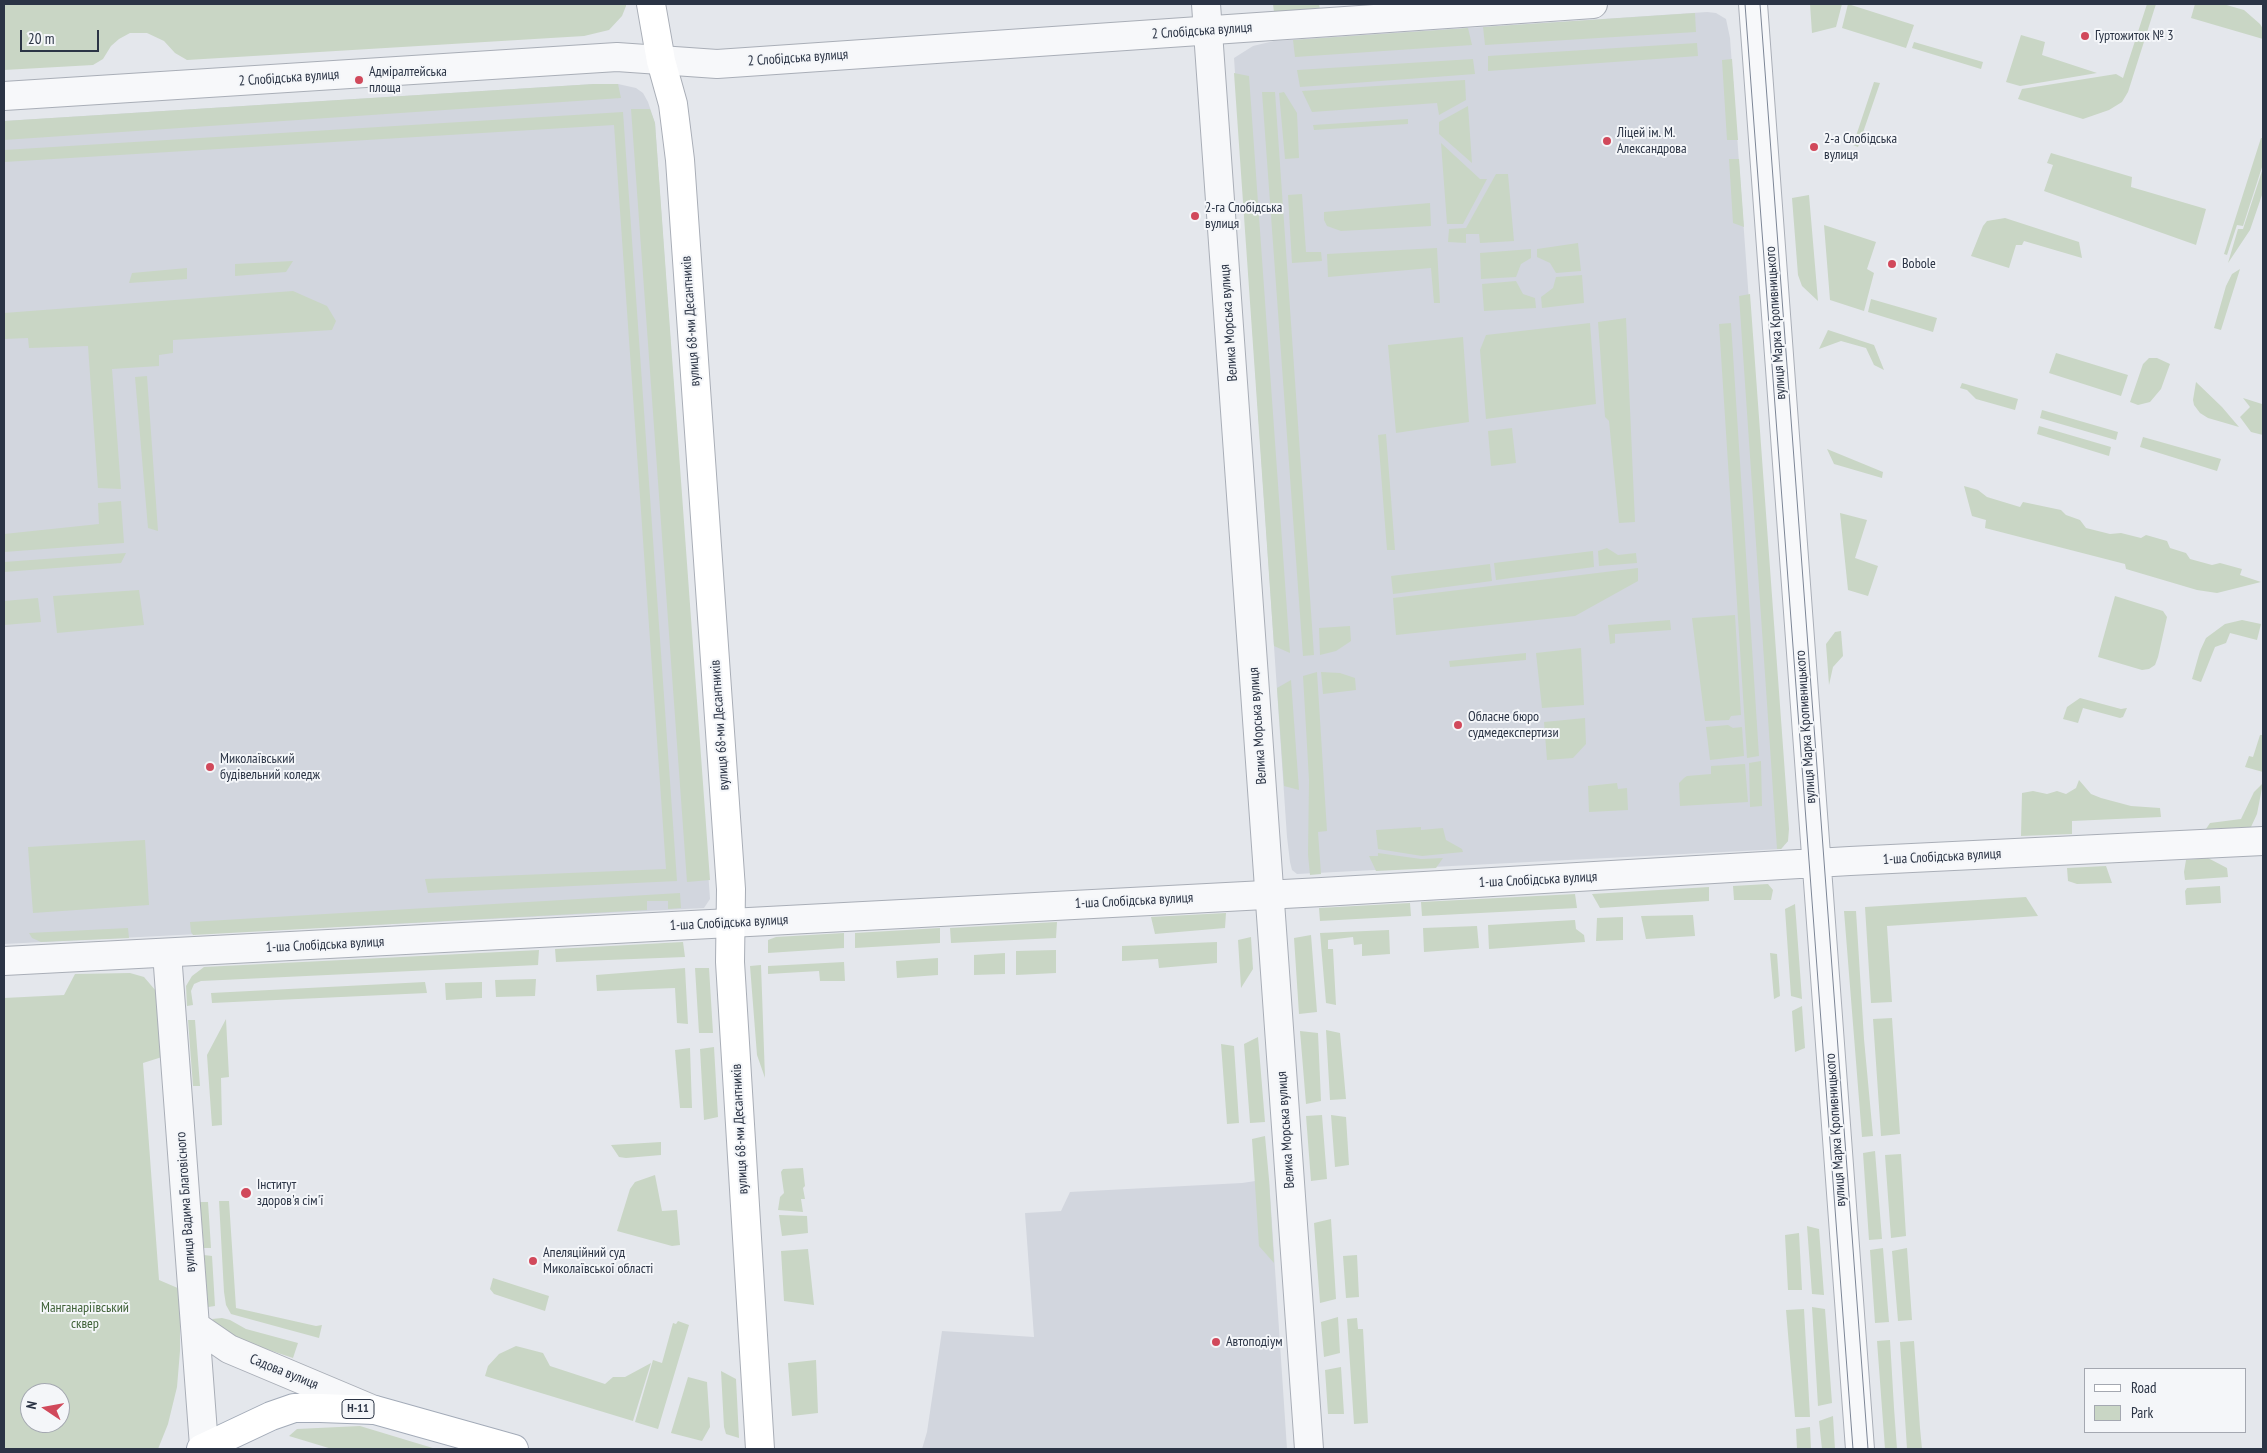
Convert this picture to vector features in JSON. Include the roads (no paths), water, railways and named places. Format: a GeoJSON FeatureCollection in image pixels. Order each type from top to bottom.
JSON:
{"type":"FeatureCollection","features":[{"type":"Feature","properties":{"kind":"main road","name":"вулиця 68-ми Десантників"},"geometry":{"type":"LineString","coordinates":[[651,4],[661,61],[673,104],[680,160],[730,879],[730,962],[760,1449]]}},
{"type":"Feature","properties":{"kind":"main road","name":"Садова вулиця"},"geometry":{"type":"LineString","coordinates":[[204,1448],[271,1416],[294,1408],[375,1410],[514,1449]]}},
{"type":"Feature","properties":{"kind":"street","name":"Велика Морська вулиця"},"geometry":{"type":"LineString","coordinates":[[1206,4],[1309,1449]]}},
{"type":"Feature","properties":{"kind":"street","name":"2 Слобідська вулиця"},"geometry":{"type":"LineString","coordinates":[[4,96],[617,57],[717,64],[1593,4]]}},
{"type":"Feature","properties":{"kind":"street","name":"вулиця Марка Кропивницького"},"geometry":{"type":"LineString","coordinates":[[1753,4],[1860,1449]]}},
{"type":"Feature","properties":{"kind":"street","name":"1-ша Слобідська вулиця"},"geometry":{"type":"LineString","coordinates":[[4,961],[2263,841]]}},
{"type":"Feature","properties":{"kind":"street","name":"вулиця Вадима Благовісного"},"geometry":{"type":"LineString","coordinates":[[167,953],[204,1448]]}},
{"type":"Feature","properties":{"kind":"street","name":"Садова вулиця"},"geometry":{"type":"LineString","coordinates":[[196,1327],[229,1349],[375,1410]]}},
{"type":"Feature","properties":{"kind":"tram line"},"geometry":{"type":"LineString","coordinates":[[1745,4],[1853,1449]]}},
{"type":"Feature","properties":{"kind":"tram line"},"geometry":{"type":"LineString","coordinates":[[1760,4],[1868,1449]]}},
{"type":"Feature","properties":{"kind":"place","name":"Гуртожиток № 3"},"geometry":{"type":"Point","coordinates":[2085,36]}},
{"type":"Feature","properties":{"kind":"place","name":"Адміралтейська площа"},"geometry":{"type":"Point","coordinates":[359,80]}},
{"type":"Feature","properties":{"kind":"place","name":"Ліцей ім. М. Александрова"},"geometry":{"type":"Point","coordinates":[1607,141]}},
{"type":"Feature","properties":{"kind":"place","name":"2-а Слобідська вулиця"},"geometry":{"type":"Point","coordinates":[1814,147]}},
{"type":"Feature","properties":{"kind":"place","name":"2-га Слобідська вулиця"},"geometry":{"type":"Point","coordinates":[1195,216]}},
{"type":"Feature","properties":{"kind":"place","name":"Bobole"},"geometry":{"type":"Point","coordinates":[1892,264]}},
{"type":"Feature","properties":{"kind":"place","name":"Обласне бюро судмедекспертизи"},"geometry":{"type":"Point","coordinates":[1458,725]}},
{"type":"Feature","properties":{"kind":"place","name":"Миколаївський будівельний коледж"},"geometry":{"type":"Point","coordinates":[210,767]}},
{"type":"Feature","properties":{"kind":"place","name":"Інститут здоров'я сім'ї"},"geometry":{"type":"Point","coordinates":[246,1193]}},
{"type":"Feature","properties":{"kind":"place","name":"Апеляційний суд Миколаївської області"},"geometry":{"type":"Point","coordinates":[533,1261]}},
{"type":"Feature","properties":{"kind":"place","name":"Автоподіум"},"geometry":{"type":"Point","coordinates":[1216,1342]}},
{"type":"Feature","properties":{"kind":"park label","name":"Манганаріївський сквер"},"geometry":{"type":"Point","coordinates":[85,1316]}}]}
